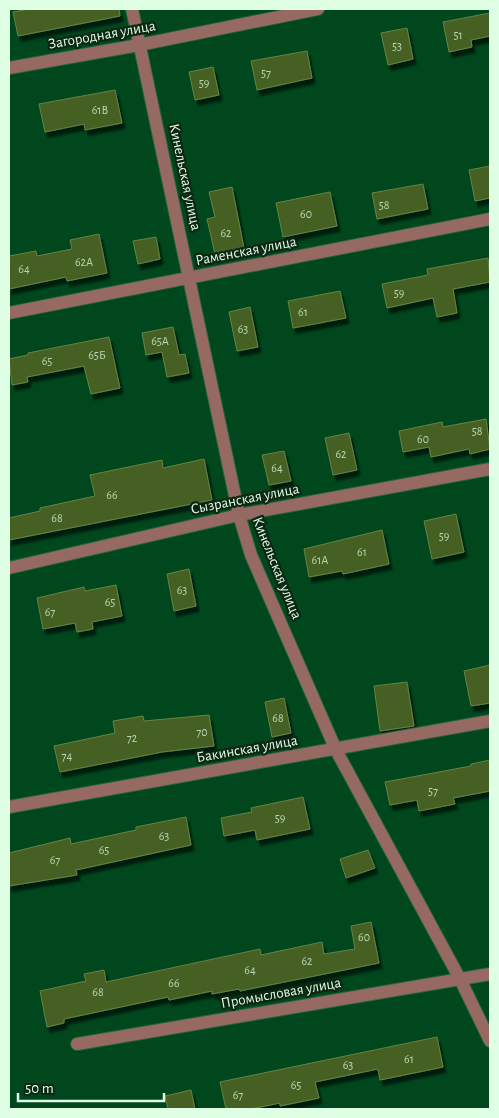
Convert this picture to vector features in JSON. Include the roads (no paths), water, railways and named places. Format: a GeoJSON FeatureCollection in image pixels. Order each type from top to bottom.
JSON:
{"type":"FeatureCollection","features":[{"type":"Feature","properties":{"kind":"street","name":"Кинельская улица"},"geometry":{"type":"LineString","coordinates":[[132,9],[239,516],[252,555],[336,750],[460,979],[490,1041]]}},
{"type":"Feature","properties":{"kind":"street","name":"Загородная улица"},"geometry":{"type":"LineString","coordinates":[[9,68],[139,45],[318,9]]}},
{"type":"Feature","properties":{"kind":"street","name":"Раменская улица"},"geometry":{"type":"LineString","coordinates":[[9,313],[490,219]]}},
{"type":"Feature","properties":{"kind":"street","name":"Сызранская улица"},"geometry":{"type":"LineString","coordinates":[[9,568],[239,516],[490,469]]}},
{"type":"Feature","properties":{"kind":"street","name":"Бакинская улица"},"geometry":{"type":"LineString","coordinates":[[9,807],[490,721]]}},
{"type":"Feature","properties":{"kind":"street","name":"Промысловая улица"},"geometry":{"type":"LineString","coordinates":[[77,1044],[490,974]]}}]}
